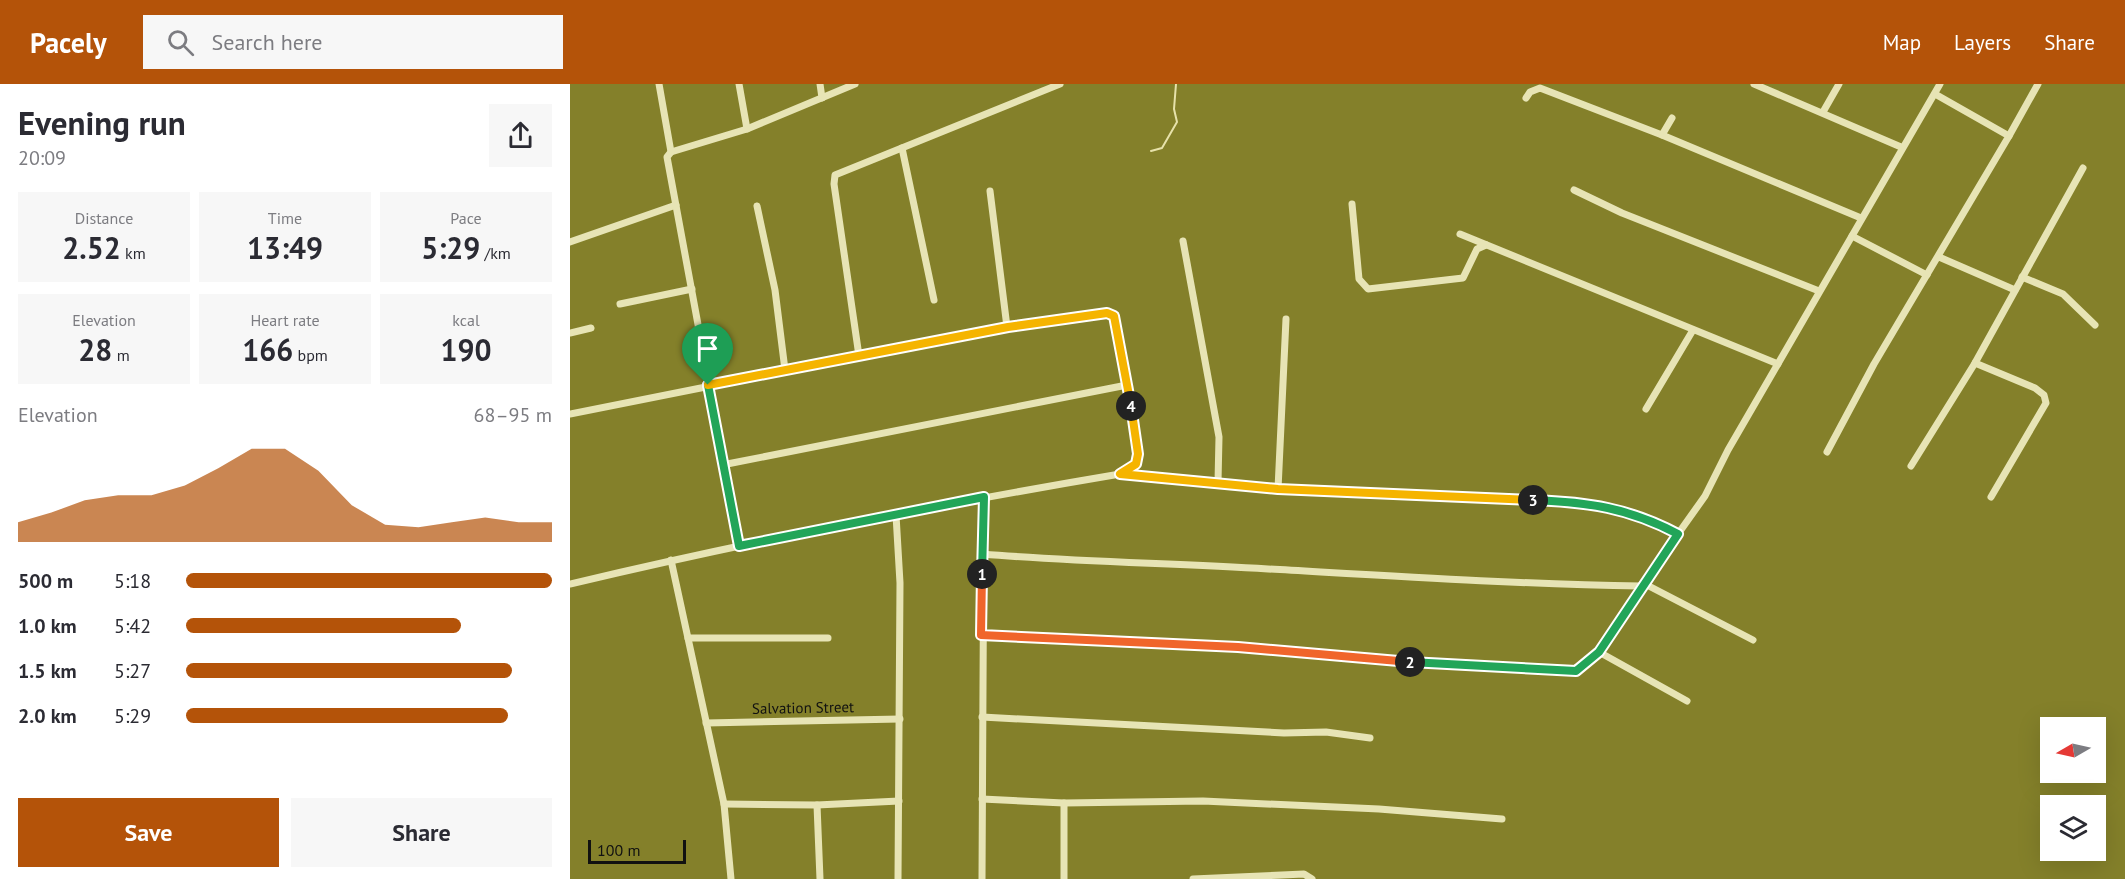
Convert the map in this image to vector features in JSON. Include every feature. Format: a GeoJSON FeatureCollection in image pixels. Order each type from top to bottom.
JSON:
{"type":"FeatureCollection","features":[{"type":"Feature","properties":{"kind":"street"},"geometry":{"type":"LineString","coordinates":[[659,84],[670,152],[667,157],[722,465],[739,546]]}},
{"type":"Feature","properties":{"kind":"street"},"geometry":{"type":"LineString","coordinates":[[739,84],[747,129]]}},
{"type":"Feature","properties":{"kind":"street"},"geometry":{"type":"LineString","coordinates":[[820,84],[822,98]]}},
{"type":"Feature","properties":{"kind":"street"},"geometry":{"type":"LineString","coordinates":[[670,152],[747,129],[855,84]]}},
{"type":"Feature","properties":{"kind":"street"},"geometry":{"type":"LineString","coordinates":[[859,356],[835,175],[1060,84]]}},
{"type":"Feature","properties":{"kind":"street"},"geometry":{"type":"LineString","coordinates":[[1754,84],[1823,111],[1901,147]]}},
{"type":"Feature","properties":{"kind":"street"},"geometry":{"type":"LineString","coordinates":[[1823,111],[1839,84]]}},
{"type":"Feature","properties":{"kind":"street"},"geometry":{"type":"LineString","coordinates":[[981,635],[1238,647],[1391,661],[1576,671],[1599,652],[1642,585],[1705,496],[1728,450],[1901,147],[1940,84]]}},
{"type":"Feature","properties":{"kind":"street"},"geometry":{"type":"LineString","coordinates":[[1827,452],[1874,364],[1940,257],[2038,84]]}},
{"type":"Feature","properties":{"kind":"street"},"geometry":{"type":"LineString","coordinates":[[1526,98],[1530,92],[1540,88],[1662,135],[1861,218]]}},
{"type":"Feature","properties":{"kind":"street"},"geometry":{"type":"LineString","coordinates":[[1935,94],[2009,136]]}},
{"type":"Feature","properties":{"kind":"street"},"geometry":{"type":"LineString","coordinates":[[1662,135],[1672,118]]}},
{"type":"Feature","properties":{"kind":"street"},"geometry":{"type":"LineString","coordinates":[[902,148],[934,300]]}},
{"type":"Feature","properties":{"kind":"street"},"geometry":{"type":"LineString","coordinates":[[1911,466],[1975,363],[2083,168]]}},
{"type":"Feature","properties":{"kind":"street"},"geometry":{"type":"LineString","coordinates":[[1574,190],[1622,213],[1819,291]]}},
{"type":"Feature","properties":{"kind":"street"},"geometry":{"type":"LineString","coordinates":[[990,191],[1008,327]]}},
{"type":"Feature","properties":{"kind":"street"},"geometry":{"type":"LineString","coordinates":[[1352,204],[1359,279],[1368,289],[1464,278],[1477,249],[1486,245]]}},
{"type":"Feature","properties":{"kind":"street"},"geometry":{"type":"LineString","coordinates":[[570,242],[676,205]]}},
{"type":"Feature","properties":{"kind":"street"},"geometry":{"type":"LineString","coordinates":[[757,207],[775,290],[784,370]]}},
{"type":"Feature","properties":{"kind":"street"},"geometry":{"type":"LineString","coordinates":[[1460,234],[1778,364]]}},
{"type":"Feature","properties":{"kind":"street"},"geometry":{"type":"LineString","coordinates":[[1852,236],[1927,275]]}},
{"type":"Feature","properties":{"kind":"street"},"geometry":{"type":"LineString","coordinates":[[1183,241],[1219,437],[1218,482]]}},
{"type":"Feature","properties":{"kind":"street"},"geometry":{"type":"LineString","coordinates":[[1940,257],[2014,290]]}},
{"type":"Feature","properties":{"kind":"street"},"geometry":{"type":"LineString","coordinates":[[2022,277],[2063,294],[2095,325]]}},
{"type":"Feature","properties":{"kind":"street"},"geometry":{"type":"LineString","coordinates":[[620,304],[692,289]]}},
{"type":"Feature","properties":{"kind":"street"},"geometry":{"type":"LineString","coordinates":[[570,414],[1008,327],[1107,313],[1114,316],[1138,454],[1136,464],[1120,474]]}},
{"type":"Feature","properties":{"kind":"street"},"geometry":{"type":"LineString","coordinates":[[1278,489],[1286,319]]}},
{"type":"Feature","properties":{"kind":"street"},"geometry":{"type":"LineString","coordinates":[[570,333],[591,328]]}},
{"type":"Feature","properties":{"kind":"street"},"geometry":{"type":"LineString","coordinates":[[1646,409],[1693,330]]}},
{"type":"Feature","properties":{"kind":"street"},"geometry":{"type":"LineString","coordinates":[[1975,363],[2035,388],[2044,395],[2046,403],[1991,497]]}},
{"type":"Feature","properties":{"kind":"street"},"geometry":{"type":"LineString","coordinates":[[722,465],[1127,385]]}},
{"type":"Feature","properties":{"kind":"street"},"geometry":{"type":"LineString","coordinates":[[570,584],[671,560],[984,497],[1120,474],[1278,489],[1601,505],[1636,514],[1678,534]]}},
{"type":"Feature","properties":{"kind":"street"},"geometry":{"type":"LineString","coordinates":[[982,879],[981,635],[984,497]]}},
{"type":"Feature","properties":{"kind":"street"},"geometry":{"type":"LineString","coordinates":[[896,515],[900,583],[898,879]]}},
{"type":"Feature","properties":{"kind":"street"},"geometry":{"type":"LineString","coordinates":[[982,554],[1109,563],[1174,564],[1449,580],[1642,585],[1753,640]]}},
{"type":"Feature","properties":{"kind":"street"},"geometry":{"type":"LineString","coordinates":[[671,560],[724,804],[731,879]]}},
{"type":"Feature","properties":{"kind":"street"},"geometry":{"type":"LineString","coordinates":[[688,638],[828,638]]}},
{"type":"Feature","properties":{"kind":"street"},"geometry":{"type":"LineString","coordinates":[[1599,652],[1686,701]]}},
{"type":"Feature","properties":{"kind":"street"},"geometry":{"type":"LineString","coordinates":[[982,717],[1284,733],[1326,732],[1370,738]]}},
{"type":"Feature","properties":{"kind":"street","name":"Salvation Street"},"geometry":{"type":"LineString","coordinates":[[706,723],[900,719]]}},
{"type":"Feature","properties":{"kind":"street"},"geometry":{"type":"LineString","coordinates":[[982,799],[1064,803],[1203,801],[1379,809],[1502,819]]}},
{"type":"Feature","properties":{"kind":"street"},"geometry":{"type":"LineString","coordinates":[[724,804],[817,805],[899,801]]}},
{"type":"Feature","properties":{"kind":"street"},"geometry":{"type":"LineString","coordinates":[[1064,803],[1064,879]]}},
{"type":"Feature","properties":{"kind":"street"},"geometry":{"type":"LineString","coordinates":[[817,805],[820,879]]}},
{"type":"Feature","properties":{"kind":"street"},"geometry":{"type":"LineString","coordinates":[[1192,879],[1304,874],[1312,879]]}},
{"type":"Feature","properties":{"kind":"waterway"},"geometry":{"type":"LineString","coordinates":[[1151,151],[1162,148],[1177,122],[1174,109],[1176,84]]}},
{"type":"Feature","properties":{"kind":"route"},"geometry":{"type":"LineString","coordinates":[[1107,313],[1114,316],[1138,454],[1136,464],[1120,474],[1278,489],[1601,505],[1636,514],[1678,534],[1641,586],[1599,652],[1576,671],[1391,661],[1238,647],[981,635],[984,497],[739,546],[708,385],[1008,327],[1107,313]]}}]}
